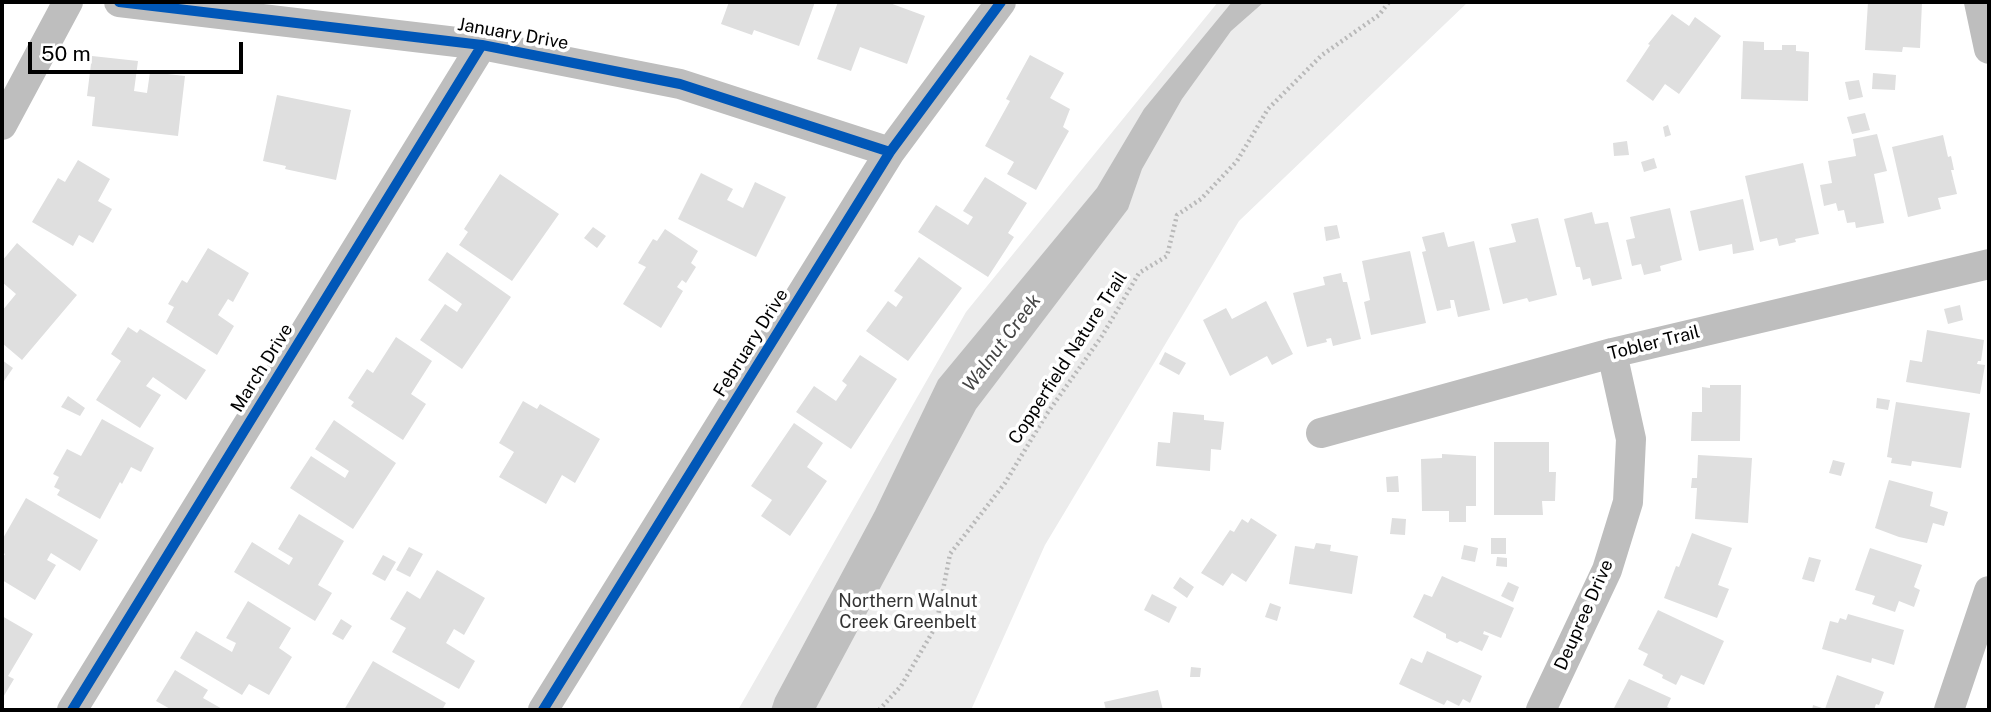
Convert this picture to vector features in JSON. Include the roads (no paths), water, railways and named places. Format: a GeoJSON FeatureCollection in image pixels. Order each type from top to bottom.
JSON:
{"type":"FeatureCollection","features":[{"type":"Feature","properties":{"kind":"street"},"geometry":{"type":"LineString","coordinates":[[2,125],[68,2]]}},
{"type":"Feature","properties":{"kind":"street","name":"January Drive"},"geometry":{"type":"LineString","coordinates":[[119,2],[482,45],[680,84],[890,152]]}},
{"type":"Feature","properties":{"kind":"street","name":"February Drive"},"geometry":{"type":"LineString","coordinates":[[543,710],[890,152],[1000,2]]}},
{"type":"Feature","properties":{"kind":"street"},"geometry":{"type":"LineString","coordinates":[[1979,2],[1989,49]]}},
{"type":"Feature","properties":{"kind":"street","name":"March Drive"},"geometry":{"type":"LineString","coordinates":[[72,710],[482,45]]}},
{"type":"Feature","properties":{"kind":"street","name":"Tobler Trail"},"geometry":{"type":"LineString","coordinates":[[1321,433],[1612,353],[1989,264]]}},
{"type":"Feature","properties":{"kind":"street","name":"Deupree Drive"},"geometry":{"type":"LineString","coordinates":[[1541,710],[1607,570],[1628,502],[1631,439],[1612,353]]}},
{"type":"Feature","properties":{"kind":"street"},"geometry":{"type":"LineString","coordinates":[[1949,710],[1989,591]]}},
{"type":"Feature","properties":{"kind":"water","name":"Walnut Creek"},"geometry":{"type":"Polygon","coordinates":[[[1232,2],[1264,2],[1231,31],[1182,99],[1142,169],[1128,209],[976,409],[815,710],[771,710],[875,511],[938,380],[1097,188],[1144,109],[1232,2]]]}},
{"type":"Feature","properties":{"kind":"park label","name":"Northern Walnut Creek Greenbelt"},"geometry":{"type":"Point","coordinates":[908,611]}}]}
